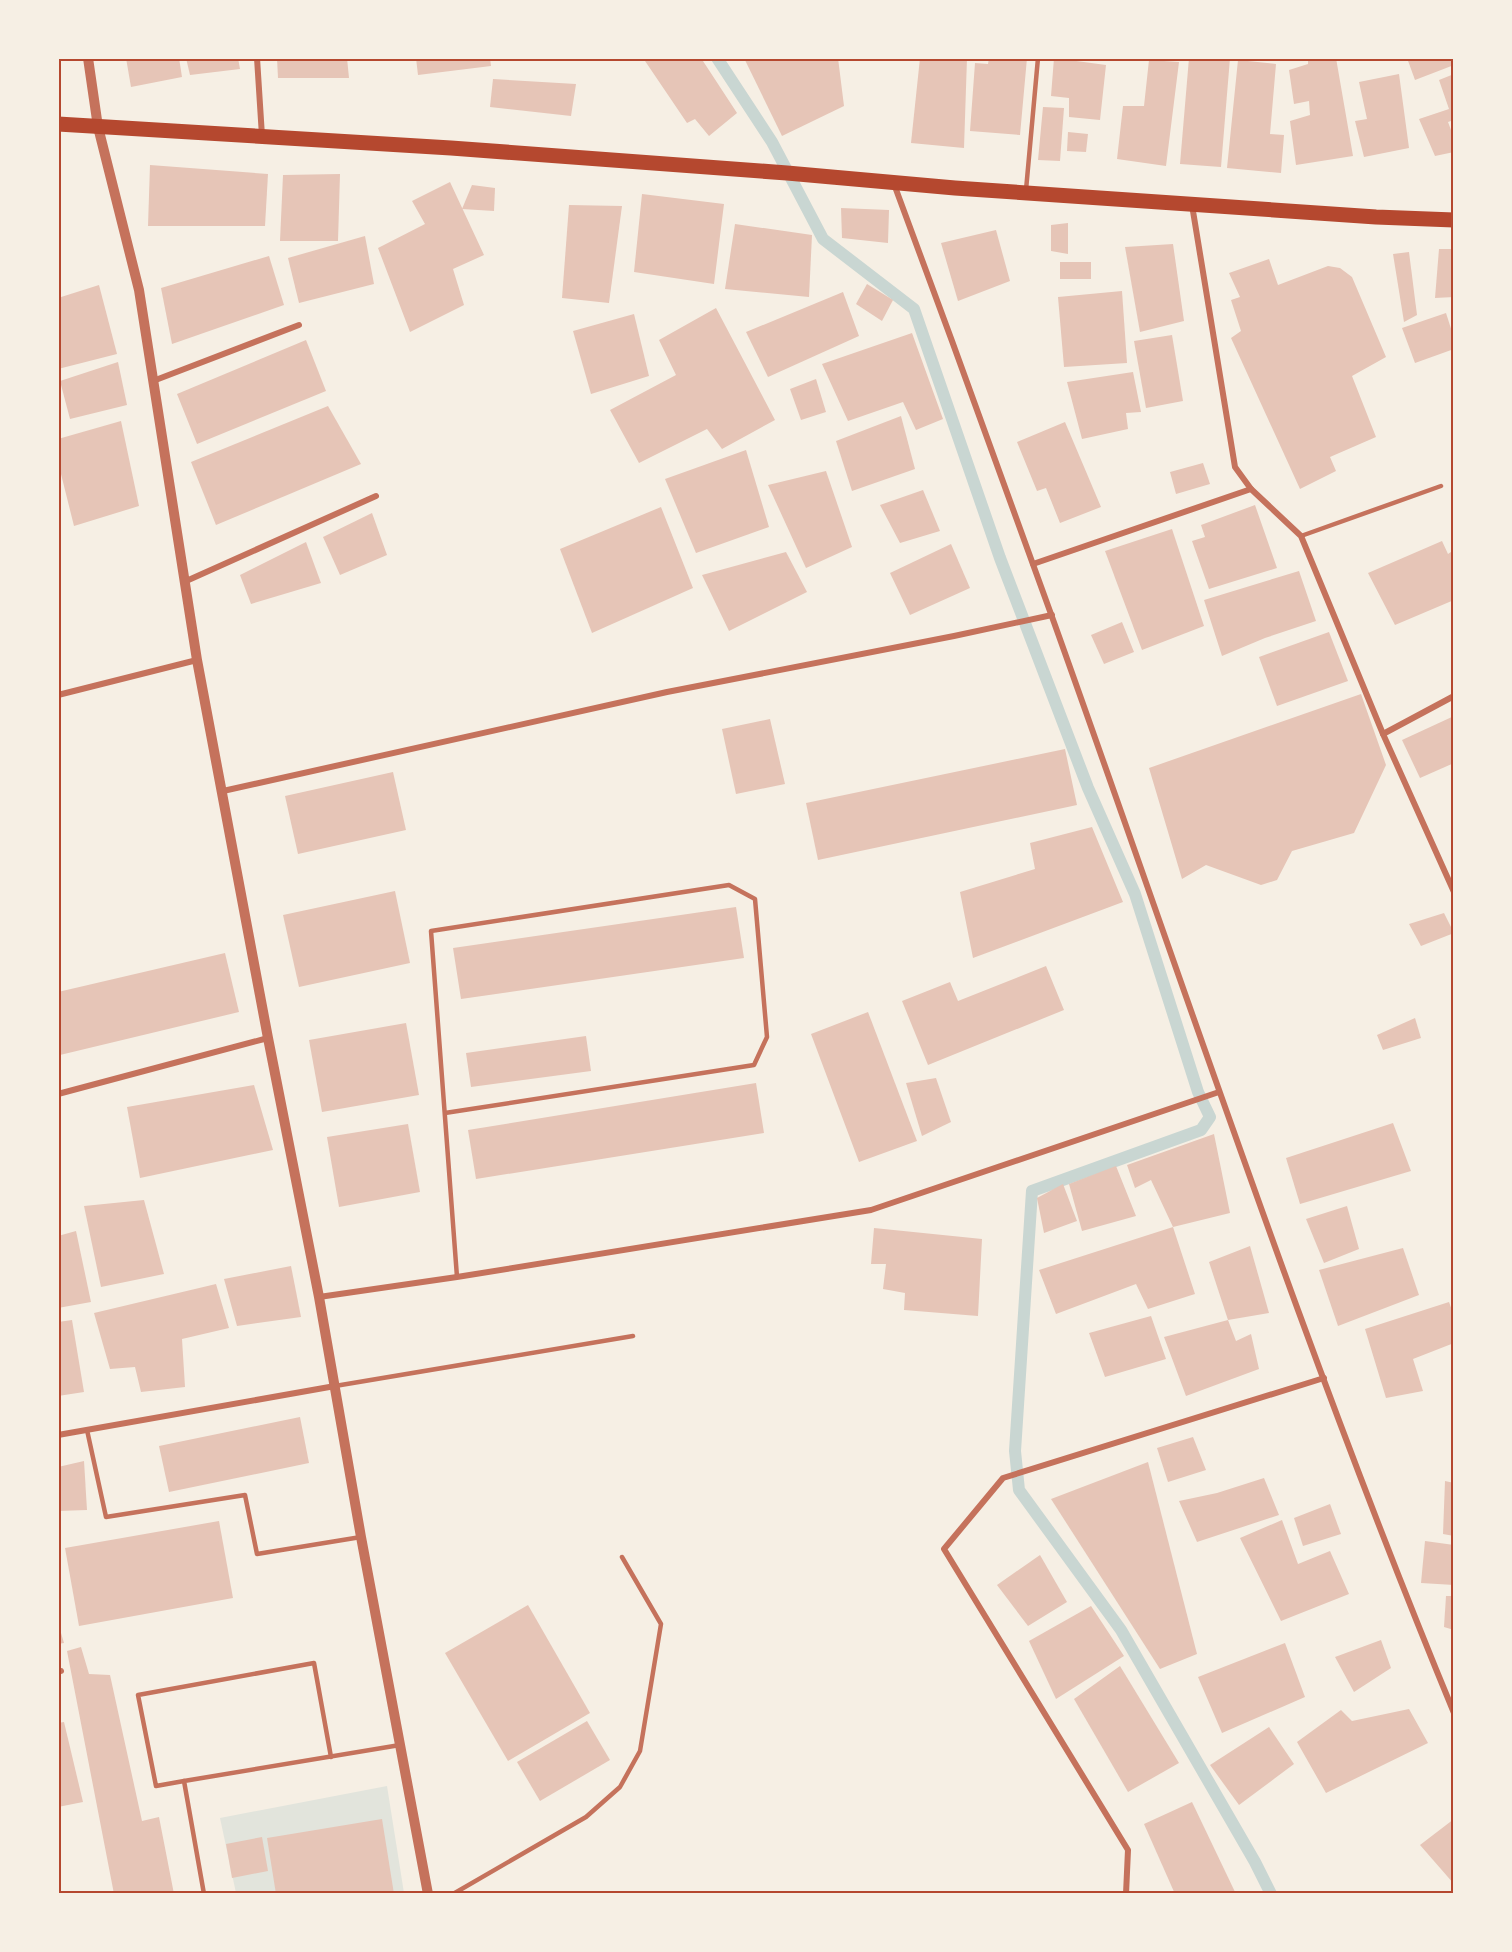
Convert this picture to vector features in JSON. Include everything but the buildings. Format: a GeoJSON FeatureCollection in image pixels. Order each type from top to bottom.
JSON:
{"type":"FeatureCollection","features":[{"type":"Feature","properties":{"kind":"main road"},"geometry":{"type":"LineString","coordinates":[[58,124],[474,150],[1026,193],[1454,220]]}},
{"type":"Feature","properties":{"kind":"street"},"geometry":{"type":"LineString","coordinates":[[88,58],[98,127],[139,291],[197,660],[268,1038],[320,1297],[361,1537],[428,1893]]}},
{"type":"Feature","properties":{"kind":"street"},"geometry":{"type":"LineString","coordinates":[[257,58],[262,137]]}},
{"type":"Feature","properties":{"kind":"street"},"geometry":{"type":"LineString","coordinates":[[894,183],[1052,615],[1219,1092],[1394,1570],[1454,1713]]}},
{"type":"Feature","properties":{"kind":"street"},"geometry":{"type":"LineString","coordinates":[[1192,204],[1235,467],[1251,489],[1301,536],[1383,734],[1454,892]]}},
{"type":"Feature","properties":{"kind":"street"},"geometry":{"type":"LineString","coordinates":[[153,381],[299,325]]}},
{"type":"Feature","properties":{"kind":"street"},"geometry":{"type":"LineString","coordinates":[[1033,564],[1251,489]]}},
{"type":"Feature","properties":{"kind":"street"},"geometry":{"type":"LineString","coordinates":[[184,582],[376,496]]}},
{"type":"Feature","properties":{"kind":"street"},"geometry":{"type":"LineString","coordinates":[[223,791],[667,692],[1052,615]]}},
{"type":"Feature","properties":{"kind":"street"},"geometry":{"type":"LineString","coordinates":[[58,694],[197,660]]}},
{"type":"Feature","properties":{"kind":"street"},"geometry":{"type":"LineString","coordinates":[[1383,734],[1454,696]]}},
{"type":"Feature","properties":{"kind":"street"},"geometry":{"type":"LineString","coordinates":[[58,1094],[268,1038]]}},
{"type":"Feature","properties":{"kind":"street"},"geometry":{"type":"LineString","coordinates":[[320,1297],[871,1210],[1219,1092]]}},
{"type":"Feature","properties":{"kind":"street"},"geometry":{"type":"LineString","coordinates":[[1126,1893],[1128,1850],[944,1550],[1003,1478],[1324,1378]]}},
{"type":"Feature","properties":{"kind":"street"},"geometry":{"type":"LineString","coordinates":[[58,1435],[335,1386]]}},
{"type":"Feature","properties":{"kind":"lane"},"geometry":{"type":"LineString","coordinates":[[1026,193],[1038,58]]}},
{"type":"Feature","properties":{"kind":"lane"},"geometry":{"type":"LineString","coordinates":[[1301,536],[1441,486]]}},
{"type":"Feature","properties":{"kind":"lane"},"geometry":{"type":"LineString","coordinates":[[445,1113],[754,1065],[767,1037],[754,899],[729,885],[431,931],[445,1113],[458,1277]]}},
{"type":"Feature","properties":{"kind":"lane"},"geometry":{"type":"LineString","coordinates":[[335,1386],[633,1336]]}},
{"type":"Feature","properties":{"kind":"lane"},"geometry":{"type":"LineString","coordinates":[[87,1430],[106,1517],[245,1494],[257,1554],[361,1537]]}},
{"type":"Feature","properties":{"kind":"lane"},"geometry":{"type":"LineString","coordinates":[[453,1893],[586,1817],[620,1787],[640,1751],[661,1623],[622,1557]]}},
{"type":"Feature","properties":{"kind":"lane"},"geometry":{"type":"LineString","coordinates":[[331,1757],[314,1663],[138,1695],[156,1786],[331,1757],[400,1745]]}},
{"type":"Feature","properties":{"kind":"lane"},"geometry":{"type":"LineString","coordinates":[[184,1781],[204,1893]]}},
{"type":"Feature","properties":{"kind":"shaded area"},"geometry":{"type":"Polygon","coordinates":[[[387,1786],[404,1893],[236,1893],[220,1818],[387,1786]]]}},
{"type":"Feature","properties":{"kind":"waterway"},"geometry":{"type":"LineString","coordinates":[[717,58],[772,142],[823,239],[914,309],[1000,558],[1088,788],[1135,894],[1198,1092],[1210,1117],[1201,1130],[1032,1191],[1015,1451],[1019,1490],[1121,1630],[1255,1862],[1271,1894]]}}]}
